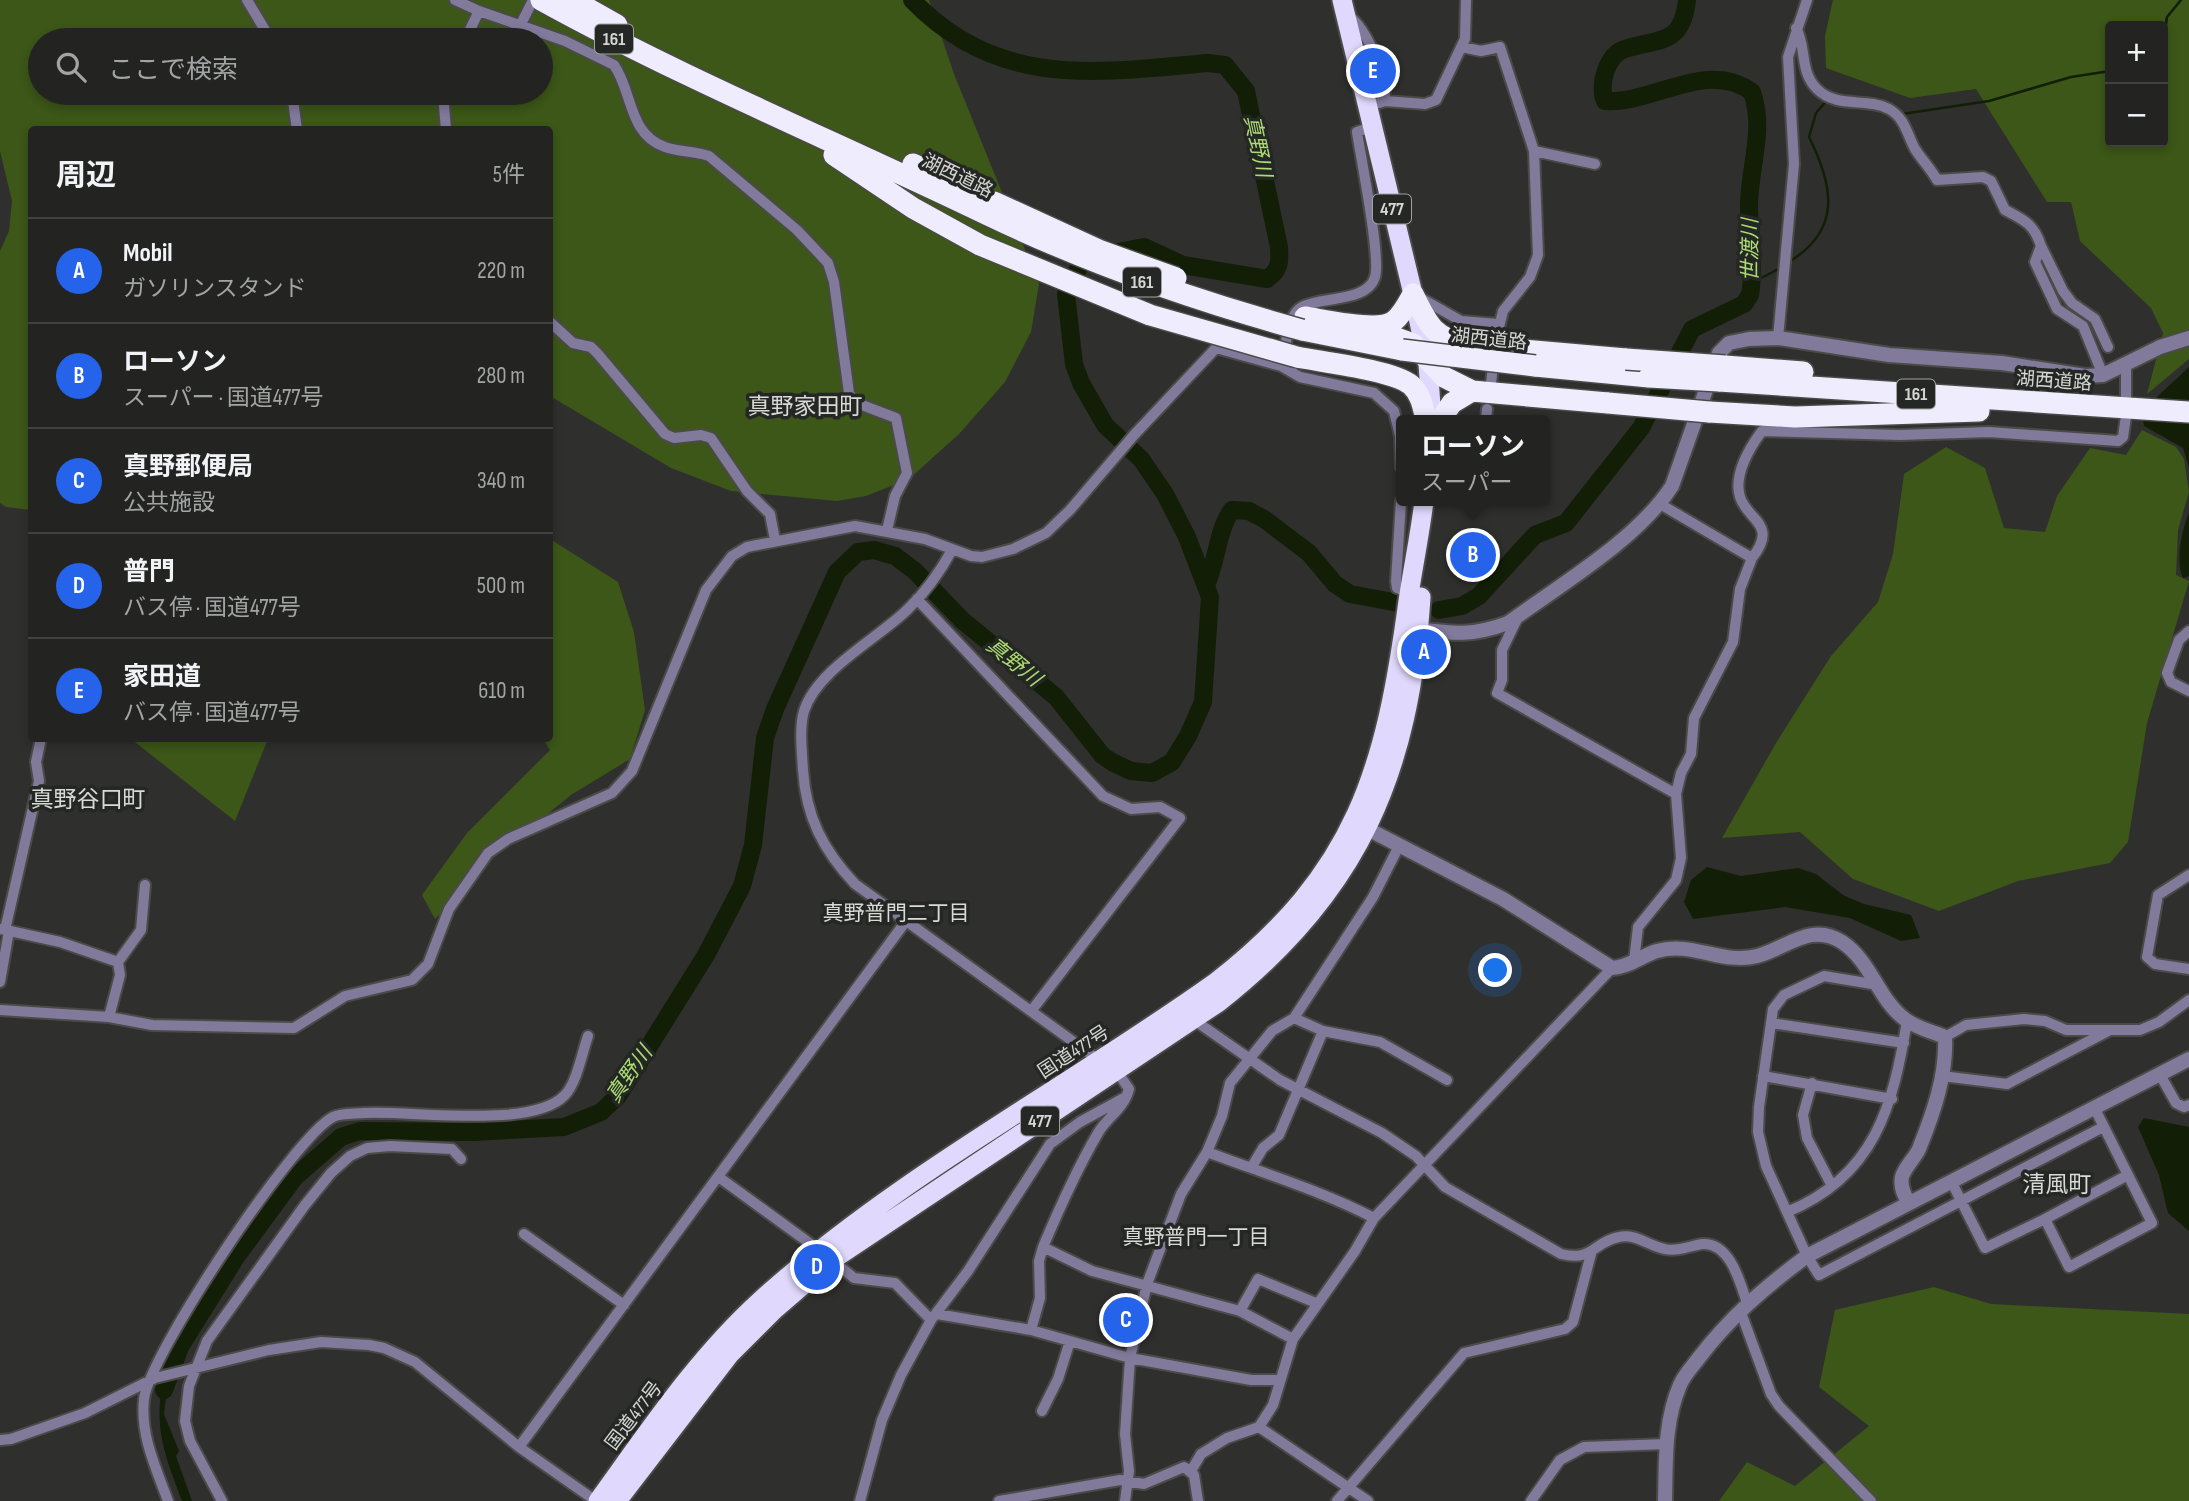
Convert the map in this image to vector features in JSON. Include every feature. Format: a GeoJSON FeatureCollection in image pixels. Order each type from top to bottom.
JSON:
{"type":"FeatureCollection","features":[{"type":"Feature","properties":{"kind":"highway","name":"湖西道路"},"geometry":{"type":"LineString","coordinates":[[541,0],[824,136],[991,209]]}},
{"type":"Feature","properties":{"kind":"highway","name":"湖西道路"},"geometry":{"type":"LineString","coordinates":[[573,0],[691,71]]}},
{"type":"Feature","properties":{"kind":"highway","name":"477"},"geometry":{"type":"LineString","coordinates":[[1344,6],[1377,103],[1374,126],[1413,294],[1418,350],[1431,415]]}},
{"type":"Feature","properties":{"kind":"highway"},"geometry":{"type":"LineString","coordinates":[[691,71],[991,209],[1304,323],[1363,326],[1393,321],[1413,294],[1435,332],[1447,340],[1467,345],[1626,359],[1722,374]]}},
{"type":"Feature","properties":{"kind":"highway"},"geometry":{"type":"LineString","coordinates":[[691,71],[845,161],[913,208],[980,245],[1150,315],[1289,362],[1386,375],[1413,387],[1422,401],[1425,415]]}},
{"type":"Feature","properties":{"kind":"highway","name":"湖西道路"},"geometry":{"type":"LineString","coordinates":[[1304,323],[1418,350],[1535,366],[1649,377],[1722,374],[1880,381],[1902,393],[2189,412]]}},
{"type":"Feature","properties":{"kind":"highway"},"geometry":{"type":"LineString","coordinates":[[1363,326],[1397,336],[1418,350],[1444,377],[1481,387],[1608,403],[1795,417],[2124,408]]}},
{"type":"Feature","properties":{"kind":"highway"},"geometry":{"type":"LineString","coordinates":[[1418,350],[1445,350],[1467,345]]}},
{"type":"Feature","properties":{"kind":"highway"},"geometry":{"type":"LineString","coordinates":[[1386,375],[1407,367],[1418,350]]}},
{"type":"Feature","properties":{"kind":"highway"},"geometry":{"type":"LineString","coordinates":[[1444,415],[1452,403],[1481,387]]}},
{"type":"Feature","properties":{"kind":"highway","name":"国道477号"},"geometry":{"type":"LineString","coordinates":[[617,1501],[730,1354],[826,1255],[933,1170],[1216,982],[1268,939],[1324,872],[1361,825],[1386,737],[1415,595],[1423,506]]}},
{"type":"Feature","properties":{"kind":"highway","name":"国道477号"},"geometry":{"type":"LineString","coordinates":[[597,1501],[707,1358],[759,1302],[826,1255],[1194,1020],[1255,974],[1294,935],[1332,888],[1402,733],[1418,629],[1415,595]]}},
{"type":"Feature","properties":{"kind":"street"},"geometry":{"type":"LineString","coordinates":[[247,0],[264,28]]}},
{"type":"Feature","properties":{"kind":"street"},"geometry":{"type":"LineString","coordinates":[[455,0],[479,12],[534,28]]}},
{"type":"Feature","properties":{"kind":"street"},"geometry":{"type":"LineString","coordinates":[[522,23],[533,0]]}},
{"type":"Feature","properties":{"kind":"street"},"geometry":{"type":"LineString","coordinates":[[1377,103],[1425,104],[1436,100],[1462,47],[1466,0]]}},
{"type":"Feature","properties":{"kind":"street"},"geometry":{"type":"LineString","coordinates":[[1779,338],[1794,164],[1788,57],[1807,0]]}},
{"type":"Feature","properties":{"kind":"street"},"geometry":{"type":"LineString","coordinates":[[471,28],[479,12]]}},
{"type":"Feature","properties":{"kind":"street"},"geometry":{"type":"LineString","coordinates":[[1796,28],[1801,37],[1807,74],[1817,89],[1833,99],[1880,105],[1892,110],[1904,123],[1913,146],[1937,180],[1983,177],[1992,181],[2005,210],[2029,222],[2063,291],[2072,303],[2095,319],[2108,347]]}},
{"type":"Feature","properties":{"kind":"street"},"geometry":{"type":"LineString","coordinates":[[553,36],[614,65],[640,128],[649,138],[666,148],[691,150],[709,156],[822,254],[834,282],[849,393],[854,402],[896,418],[899,427],[907,473],[895,496],[887,530]]}},
{"type":"Feature","properties":{"kind":"street"},"geometry":{"type":"LineString","coordinates":[[1462,47],[1481,51],[1500,47],[1534,151],[1538,255],[1530,277],[1503,311],[1496,339]]}},
{"type":"Feature","properties":{"kind":"street"},"geometry":{"type":"LineString","coordinates":[[294,105],[296,126]]}},
{"type":"Feature","properties":{"kind":"street"},"geometry":{"type":"LineString","coordinates":[[444,105],[446,126]]}},
{"type":"Feature","properties":{"kind":"street"},"geometry":{"type":"LineString","coordinates":[[1374,126],[1357,132],[1375,255],[1375,277],[1369,286],[1358,293],[1301,307],[1293,317],[1289,362],[1296,375],[1359,388],[1385,400],[1396,419]]}},
{"type":"Feature","properties":{"kind":"street"},"geometry":{"type":"LineString","coordinates":[[1534,151],[1595,164]]}},
{"type":"Feature","properties":{"kind":"street"},"geometry":{"type":"LineString","coordinates":[[2041,246],[2035,262],[2049,295],[2057,309],[2083,326],[2103,375]]}},
{"type":"Feature","properties":{"kind":"street"},"geometry":{"type":"LineString","coordinates":[[1413,294],[1461,321],[1498,324]]}},
{"type":"Feature","properties":{"kind":"street"},"geometry":{"type":"LineString","coordinates":[[553,325],[573,343],[591,347],[665,434],[674,438],[701,435],[711,438],[747,491],[770,514],[775,540]]}},
{"type":"Feature","properties":{"kind":"street"},"geometry":{"type":"LineString","coordinates":[[1418,629],[1461,635],[1485,632],[1519,615],[1636,528],[1660,504],[1681,464],[1719,353],[1729,343],[1779,338],[1889,355],[2002,363],[2085,376],[2103,375],[2160,347],[2189,338]]}},
{"type":"Feature","properties":{"kind":"street"},"geometry":{"type":"LineString","coordinates":[[0,1010],[109,1017],[152,1025],[294,1028],[345,996],[412,980],[428,964],[449,909],[488,853],[509,839],[612,793],[624,783],[645,744],[706,590],[732,556],[747,547],[837,527],[887,530],[982,557],[998,554],[1046,533],[1216,348],[1289,362]]}},
{"type":"Feature","properties":{"kind":"street"},"geometry":{"type":"LineString","coordinates":[[1481,387],[1494,354]]}},
{"type":"Feature","properties":{"kind":"street"},"geometry":{"type":"LineString","coordinates":[[1634,961],[1638,927],[1676,880],[1681,858],[1676,794],[1681,773],[1691,754],[1694,718],[1734,642],[1740,589],[1763,534],[1759,520],[1740,499],[1739,488],[1748,450],[1762,431],[1900,435],[1989,432],[2118,442],[2123,436],[2126,366]]}},
{"type":"Feature","properties":{"kind":"street"},"geometry":{"type":"LineString","coordinates":[[1660,504],[1752,558]]}},
{"type":"Feature","properties":{"kind":"street"},"geometry":{"type":"LineString","coordinates":[[1401,506],[1396,582],[1397,588],[1415,595]]}},
{"type":"Feature","properties":{"kind":"street"},"geometry":{"type":"LineString","coordinates":[[952,550],[940,572],[919,597],[825,678],[811,695],[804,712],[802,738],[805,796],[813,822],[831,858],[855,884],[1099,1061],[1118,1069],[1129,1089],[1119,1112],[1099,1130],[1043,1247],[1039,1261],[1040,1298],[1031,1330]]}},
{"type":"Feature","properties":{"kind":"street"},"geometry":{"type":"LineString","coordinates":[[919,597],[1103,796],[1131,809],[1160,807],[1180,818],[1032,1010]]}},
{"type":"Feature","properties":{"kind":"street"},"geometry":{"type":"LineString","coordinates":[[1519,615],[1502,650],[1502,680],[1497,693],[1676,794]]}},
{"type":"Feature","properties":{"kind":"street"},"geometry":{"type":"LineString","coordinates":[[2189,631],[2179,640],[2167,673],[2171,682],[2189,691]]}},
{"type":"Feature","properties":{"kind":"street"},"geometry":{"type":"LineString","coordinates":[[0,982],[5,930],[39,781],[36,762],[40,742]]}},
{"type":"Feature","properties":{"kind":"street"},"geometry":{"type":"LineString","coordinates":[[1361,825],[1503,899],[1612,968]]}},
{"type":"Feature","properties":{"kind":"street"},"geometry":{"type":"LineString","coordinates":[[1125,1501],[1128,1483],[1125,1434],[1130,1359],[1147,1284],[1181,1194],[1207,1152],[1222,1116],[1230,1083],[1272,1031],[1294,1018],[1373,897],[1399,846]]}},
{"type":"Feature","properties":{"kind":"street"},"geometry":{"type":"LineString","coordinates":[[2189,875],[2158,895],[2147,957],[2155,964],[2189,969]]}},
{"type":"Feature","properties":{"kind":"street"},"geometry":{"type":"LineString","coordinates":[[109,1017],[120,975],[118,962],[141,930],[145,885]]}},
{"type":"Feature","properties":{"kind":"street"},"geometry":{"type":"LineString","coordinates":[[519,1447],[720,1178],[906,921]]}},
{"type":"Feature","properties":{"kind":"street"},"geometry":{"type":"LineString","coordinates":[[5,930],[60,942],[118,962]]}},
{"type":"Feature","properties":{"kind":"street"},"geometry":{"type":"LineString","coordinates":[[1198,1501],[1191,1471],[1201,1454],[1227,1438],[1259,1427],[1273,1405],[1293,1339],[1355,1251],[1374,1218],[1612,968],[1657,951],[1685,948],[1725,957],[1758,956],[1805,935],[1817,933],[1832,936],[1862,960],[1893,1008],[1907,1021],[1945,1037]]}},
{"type":"Feature","properties":{"kind":"street"},"geometry":{"type":"LineString","coordinates":[[1878,985],[1824,976],[1784,995],[1773,1009],[1758,1132],[1766,1166],[1807,1256],[1819,1275],[2103,1127]]}},
{"type":"Feature","properties":{"kind":"street"},"geometry":{"type":"LineString","coordinates":[[1945,1037],[1966,1025],[2024,1019],[2045,1021],[2066,1030],[2140,1030],[2159,1022],[2189,1000]]}},
{"type":"Feature","properties":{"kind":"street"},"geometry":{"type":"LineString","coordinates":[[1294,1018],[1323,1031],[1380,1042],[1447,1080]]}},
{"type":"Feature","properties":{"kind":"street"},"geometry":{"type":"LineString","coordinates":[[1194,1020],[1250,1061],[1382,1133],[1426,1166],[1445,1186],[1560,1254],[1580,1257],[1591,1254],[1616,1237],[1630,1235],[1670,1250],[1705,1244],[1717,1246],[1727,1257],[1770,1394],[1871,1501]]}},
{"type":"Feature","properties":{"kind":"street"},"geometry":{"type":"LineString","coordinates":[[1787,1212],[1808,1203],[1832,1186],[1853,1168],[1872,1143],[1892,1099],[1907,1021]]}},
{"type":"Feature","properties":{"kind":"street"},"geometry":{"type":"LineString","coordinates":[[1771,1023],[1904,1043]]}},
{"type":"Feature","properties":{"kind":"street"},"geometry":{"type":"LineString","coordinates":[[1942,1076],[2007,1084],[2110,1030]]}},
{"type":"Feature","properties":{"kind":"street"},"geometry":{"type":"LineString","coordinates":[[1251,1168],[1264,1148],[1279,1135],[1323,1031]]}},
{"type":"Feature","properties":{"kind":"street"},"geometry":{"type":"LineString","coordinates":[[168,1501],[144,1432],[144,1400],[151,1379],[201,1283],[300,1146],[334,1116],[386,1112],[480,1116],[550,1107],[567,1093],[588,1036]]}},
{"type":"Feature","properties":{"kind":"street"},"geometry":{"type":"LineString","coordinates":[[1909,1203],[1902,1192],[1902,1176],[1916,1154],[1931,1120],[1942,1076],[1945,1037]]}},
{"type":"Feature","properties":{"kind":"street"},"geometry":{"type":"LineString","coordinates":[[1665,1501],[1671,1413],[1681,1382],[1721,1329],[1744,1306],[1807,1256],[2189,1059]]}},
{"type":"Feature","properties":{"kind":"street"},"geometry":{"type":"LineString","coordinates":[[2159,1073],[2176,1103],[2189,1105]]}},
{"type":"Feature","properties":{"kind":"street"},"geometry":{"type":"LineString","coordinates":[[1763,1076],[1892,1099]]}},
{"type":"Feature","properties":{"kind":"street"},"geometry":{"type":"LineString","coordinates":[[1812,1083],[1803,1115],[1807,1138],[1832,1186]]}},
{"type":"Feature","properties":{"kind":"street"},"geometry":{"type":"LineString","coordinates":[[860,1501],[883,1420],[901,1375],[934,1317],[1050,1144],[1080,1122],[1124,1098]]}},
{"type":"Feature","properties":{"kind":"street"},"geometry":{"type":"LineString","coordinates":[[2045,1219],[2069,1267],[2152,1223],[2094,1107]]}},
{"type":"Feature","properties":{"kind":"street"},"geometry":{"type":"LineString","coordinates":[[222,1501],[190,1441],[185,1421],[189,1386],[207,1340],[314,1195],[350,1156],[367,1148],[390,1146],[452,1149],[461,1159]]}},
{"type":"Feature","properties":{"kind":"street"},"geometry":{"type":"LineString","coordinates":[[1207,1152],[1297,1187],[1324,1193],[1374,1218]]}},
{"type":"Feature","properties":{"kind":"street"},"geometry":{"type":"LineString","coordinates":[[1951,1181],[1959,1201],[1986,1248],[2128,1175]]}},
{"type":"Feature","properties":{"kind":"street"},"geometry":{"type":"LineString","coordinates":[[720,1178],[854,1278],[895,1283],[934,1317],[1031,1330],[1130,1359],[1251,1380],[1279,1380]]}},
{"type":"Feature","properties":{"kind":"street"},"geometry":{"type":"LineString","coordinates":[[524,1234],[624,1305]]}},
{"type":"Feature","properties":{"kind":"street"},"geometry":{"type":"LineString","coordinates":[[1043,1247],[1093,1271],[1240,1311],[1293,1339]]}},
{"type":"Feature","properties":{"kind":"street"},"geometry":{"type":"LineString","coordinates":[[1337,1501],[1464,1353],[1565,1329],[1573,1322],[1591,1254]]}},
{"type":"Feature","properties":{"kind":"street"},"geometry":{"type":"LineString","coordinates":[[1240,1311],[1258,1279],[1316,1303]]}},
{"type":"Feature","properties":{"kind":"street"},"geometry":{"type":"LineString","coordinates":[[1042,1411],[1070,1341]]}},
{"type":"Feature","properties":{"kind":"street"},"geometry":{"type":"LineString","coordinates":[[0,1440],[85,1413],[151,1379],[269,1350],[321,1342],[384,1348],[415,1362],[519,1447],[597,1501]]}},
{"type":"Feature","properties":{"kind":"street"},"geometry":{"type":"LineString","coordinates":[[1259,1427],[1368,1501]]}},
{"type":"Feature","properties":{"kind":"street"},"geometry":{"type":"LineString","coordinates":[[1531,1501],[1560,1460],[1584,1447],[1667,1444]]}},
{"type":"Feature","properties":{"kind":"street"},"geometry":{"type":"LineString","coordinates":[[999,1501],[1121,1480],[1144,1484],[1184,1467],[1191,1471]]}},
{"type":"Feature","properties":{"kind":"green space"},"geometry":{"type":"Polygon","coordinates":[[[0,0],[929,0],[954,74],[1039,284],[1031,332],[1005,382],[959,434],[909,479],[866,496],[837,501],[731,491],[671,468],[553,398],[553,126],[28,126],[28,510],[6,507],[0,503],[0,251],[9,231],[12,201],[0,151],[0,0]]]}},
{"type":"Feature","properties":{"kind":"green space"},"geometry":{"type":"Polygon","coordinates":[[[1833,0],[2189,0],[2189,359],[2147,394],[2163,333],[2151,308],[2080,241],[2071,202],[2047,202],[1976,89],[1910,98],[1826,68],[1825,36],[1833,0]]]}},
{"type":"Feature","properties":{"kind":"green space"},"geometry":{"type":"Polygon","coordinates":[[[2142,430],[2176,447],[2184,459],[2189,492],[2178,530],[2176,575],[2189,581],[2147,723],[2128,842],[2110,863],[2018,881],[1939,911],[1853,879],[1800,832],[1722,838],[1776,743],[1831,656],[1878,602],[1893,554],[1904,474],[1946,447],[1985,468],[2004,528],[2045,532],[2057,496],[2090,448],[2126,455],[2142,430]]]}},
{"type":"Feature","properties":{"kind":"green space"},"geometry":{"type":"Polygon","coordinates":[[[553,541],[618,582],[634,632],[645,710],[630,759],[571,795],[493,858],[435,919],[422,895],[467,833],[550,750],[545,742],[553,742],[553,541]]]}},
{"type":"Feature","properties":{"kind":"green space"},"geometry":{"type":"Polygon","coordinates":[[[135,742],[267,742],[235,821],[135,742]]]}},
{"type":"Feature","properties":{"kind":"green space"},"geometry":{"type":"Polygon","coordinates":[[[1934,1287],[1991,1304],[2189,1314],[2189,1501],[1719,1501],[1747,1462],[1795,1486],[1869,1426],[1819,1387],[1835,1310],[1934,1287]]]}},
{"type":"Feature","properties":{"kind":"shaded area"},"geometry":{"type":"Polygon","coordinates":[[[2189,367],[2189,467],[2183,448],[2144,426],[2143,420],[2158,396],[2189,367]]]}},
{"type":"Feature","properties":{"kind":"shaded area"},"geometry":{"type":"Polygon","coordinates":[[[2189,513],[2189,576],[2183,578],[2180,554],[2189,513]]]}},
{"type":"Feature","properties":{"kind":"shaded area"},"geometry":{"type":"Polygon","coordinates":[[[1707,867],[1741,876],[1798,868],[1816,874],[1843,895],[1864,904],[1911,915],[1920,938],[1901,941],[1850,918],[1785,907],[1693,919],[1684,902],[1691,880],[1707,867]]]}},
{"type":"Feature","properties":{"kind":"shaded area"},"geometry":{"type":"Polygon","coordinates":[[[2144,1118],[2189,1127],[2189,1231],[2168,1213],[2159,1175],[2138,1127],[2144,1118]]]}},
{"type":"Feature","properties":{"kind":"shaded area"},"geometry":{"type":"Polygon","coordinates":[[[168,1381],[164,1414],[179,1451],[176,1456],[192,1501],[182,1501],[160,1429],[160,1399],[163,1382],[168,1381]]]}},
{"type":"Feature","properties":{"kind":"waterway","name":"真野川"},"geometry":{"type":"LineString","coordinates":[[164,1390],[180,1347],[236,1257],[295,1177],[341,1137],[360,1131],[474,1132],[564,1127],[601,1112],[618,1096],[706,955],[742,886],[753,845],[765,738],[775,709],[837,572],[858,552],[874,550],[895,556],[915,571],[962,620],[1056,697],[1102,755],[1112,762],[1131,771],[1152,773],[1172,762],[1188,736],[1203,702],[1210,597],[1187,537],[1165,494],[1141,459],[1105,425],[1081,383],[1074,364],[1066,294],[1083,259],[1144,247],[1183,265],[1267,279],[1277,269],[1279,247],[1246,91],[1225,65],[1208,63],[1088,71],[1050,69],[1014,62],[979,49],[945,29],[912,0]]}},
{"type":"Feature","properties":{"kind":"waterway","name":"世渡川"},"geometry":{"type":"LineString","coordinates":[[1439,610],[1462,606],[1479,596],[1535,535],[1566,523],[1641,428],[1692,329],[1744,304],[1750,295],[1752,261],[1749,204],[1757,133],[1756,106],[1752,92],[1734,83],[1717,80],[1698,81],[1623,100],[1605,101],[1603,95],[1606,71],[1613,57],[1625,49],[1658,41],[1674,33],[1680,26],[1687,0]]}},
{"type":"Feature","properties":{"kind":"waterway"},"geometry":{"type":"LineString","coordinates":[[2166,21],[2181,0]]}},
{"type":"Feature","properties":{"kind":"waterway"},"geometry":{"type":"LineString","coordinates":[[1902,114],[1989,101],[2071,77],[2105,72]]}},
{"type":"Feature","properties":{"kind":"waterway"},"geometry":{"type":"LineString","coordinates":[[1787,263],[1805,250],[1817,237],[1825,222],[1828,190],[1809,137],[1816,113],[1827,100]]}},
{"type":"Feature","properties":{"kind":"waterway"},"geometry":{"type":"LineString","coordinates":[[1752,283],[1782,267]]}},
{"type":"Feature","properties":{"kind":"waterway","name":"世渡川"},"geometry":{"type":"LineString","coordinates":[[1206,585],[1227,518],[1232,510],[1249,511],[1309,553],[1335,584],[1350,594],[1404,604]]}},
{"type":"Feature","properties":{"kind":"waterway"},"geometry":{"type":"LineString","coordinates":[[1119,1501],[1121,1494]]}},
{"type":"Feature","properties":{"kind":"place","name":"家田道"},"geometry":{"type":"Point","coordinates":[1373,71]}},
{"type":"Feature","properties":{"kind":"place","name":"ローソン"},"geometry":{"type":"Point","coordinates":[1473,555]}},
{"type":"Feature","properties":{"kind":"place","name":"Mobil"},"geometry":{"type":"Point","coordinates":[1424,652]}},
{"type":"Feature","properties":{"kind":"place","name":"普門"},"geometry":{"type":"Point","coordinates":[817,1267]}},
{"type":"Feature","properties":{"kind":"place","name":"真野郵便局"},"geometry":{"type":"Point","coordinates":[1126,1320]}},
{"type":"Feature","properties":{"kind":"district","name":"真野家田町"},"geometry":{"type":"Point","coordinates":[805,406]}},
{"type":"Feature","properties":{"kind":"district","name":"真野谷口町"},"geometry":{"type":"Point","coordinates":[88,799]}},
{"type":"Feature","properties":{"kind":"district","name":"真野普門二丁目"},"geometry":{"type":"Point","coordinates":[896,913]}},
{"type":"Feature","properties":{"kind":"district","name":"清風町"},"geometry":{"type":"Point","coordinates":[2057,1184]}},
{"type":"Feature","properties":{"kind":"district","name":"真野普門一丁目"},"geometry":{"type":"Point","coordinates":[1196,1237]}}]}
